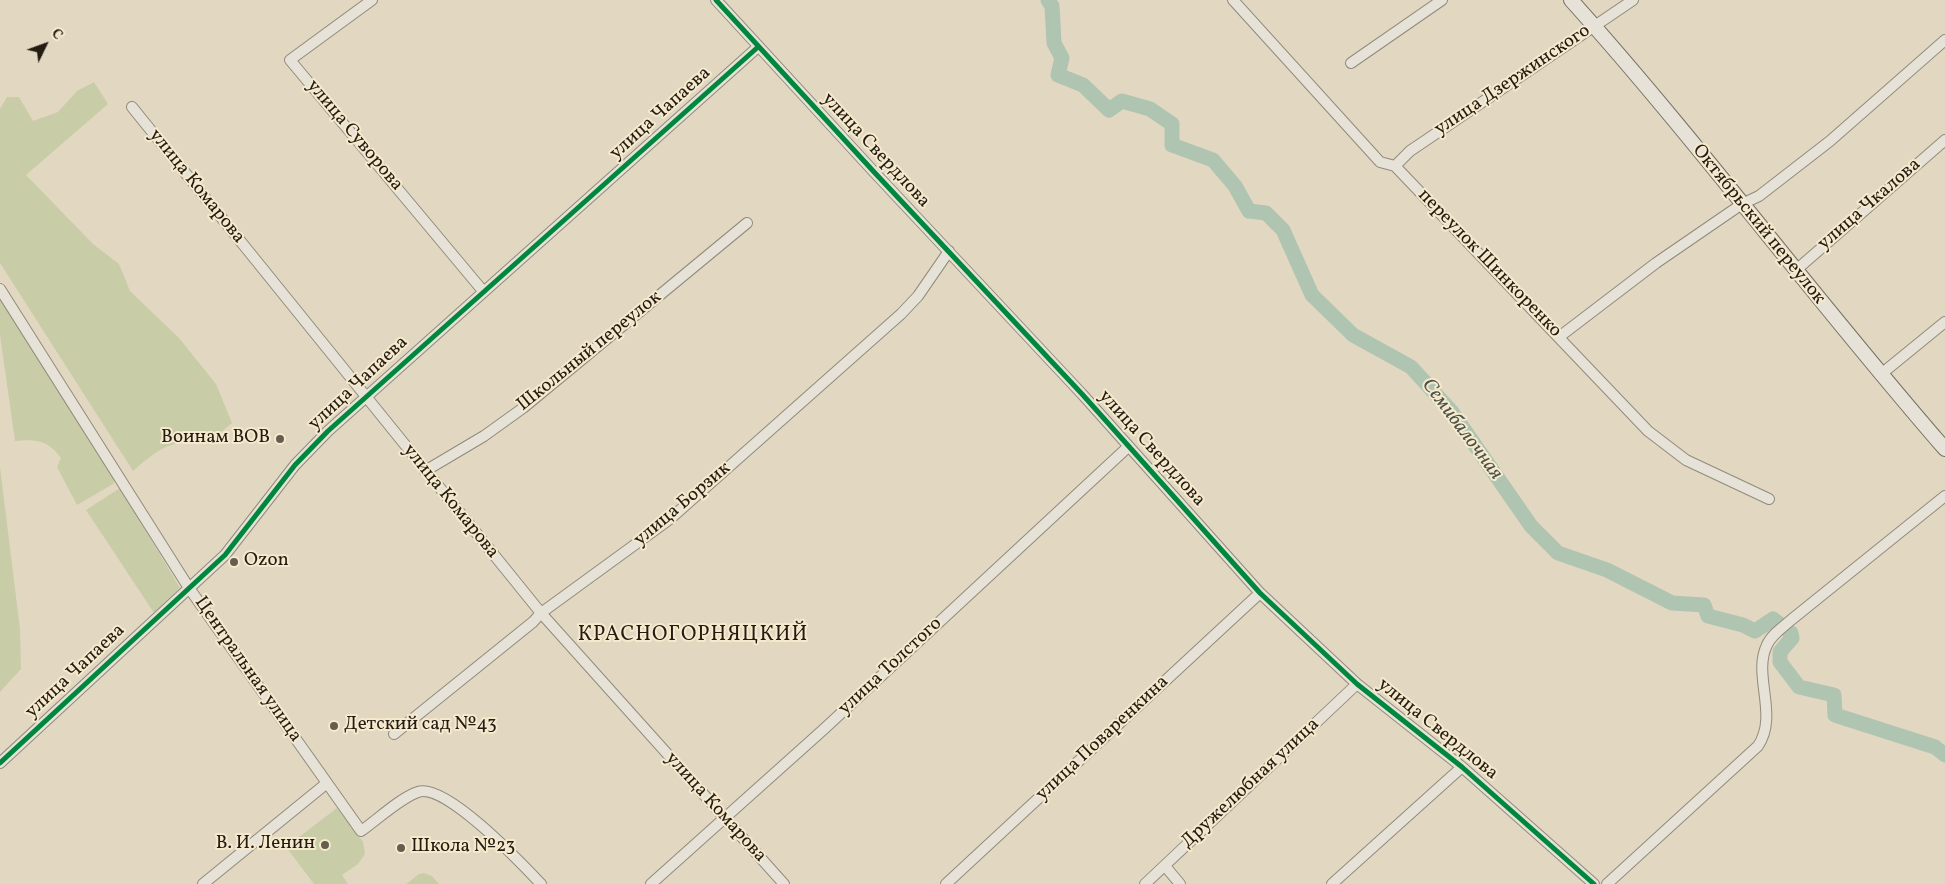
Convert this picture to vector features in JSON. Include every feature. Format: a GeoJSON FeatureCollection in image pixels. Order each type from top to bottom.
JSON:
{"type":"FeatureCollection","features":[{"type":"Feature","properties":{"kind":"street","name":"улица Суворова"},"geometry":{"type":"LineString","coordinates":[[372,0],[290,60],[483,291]]}},
{"type":"Feature","properties":{"kind":"street","name":"улица Свердлова"},"geometry":{"type":"LineString","coordinates":[[716,0],[1082,394],[1260,593],[1357,684],[1462,767],[1594,884]]}},
{"type":"Feature","properties":{"kind":"street","name":"переулок Шинкоренко"},"geometry":{"type":"LineString","coordinates":[[1233,0],[1380,162],[1395,166],[1648,431],[1686,460],[1769,499]]}},
{"type":"Feature","properties":{"kind":"street"},"geometry":{"type":"LineString","coordinates":[[1351,63],[1442,0]]}},
{"type":"Feature","properties":{"kind":"street","name":"Октябрьский переулок"},"geometry":{"type":"LineString","coordinates":[[1570,0],[1594,26],[1742,204],[1880,375],[1945,449]]}},
{"type":"Feature","properties":{"kind":"street","name":"улица Дзержинского"},"geometry":{"type":"LineString","coordinates":[[1395,166],[1410,151],[1633,0]]}},
{"type":"Feature","properties":{"kind":"street"},"geometry":{"type":"LineString","coordinates":[[1559,337],[1656,263],[1742,204],[1759,196],[1830,141],[1945,40]]}},
{"type":"Feature","properties":{"kind":"street","name":"улица Чапаева"},"geometry":{"type":"LineString","coordinates":[[0,763],[225,555],[295,466],[364,397],[758,47]]}},
{"type":"Feature","properties":{"kind":"street","name":"улица Комарова"},"geometry":{"type":"LineString","coordinates":[[132,107],[364,397],[541,613],[784,884]]}},
{"type":"Feature","properties":{"kind":"street","name":"улица Чкалова"},"geometry":{"type":"LineString","coordinates":[[1794,270],[1945,140]]}},
{"type":"Feature","properties":{"kind":"street","name":"Школьный переулок"},"geometry":{"type":"LineString","coordinates":[[425,471],[484,436],[523,408],[747,223]]}},
{"type":"Feature","properties":{"kind":"street","name":"улица Борзик"},"geometry":{"type":"LineString","coordinates":[[394,734],[533,622],[541,613],[651,534],[716,479],[901,314],[918,296],[949,251]]}},
{"type":"Feature","properties":{"kind":"street","name":"Центральная улица"},"geometry":{"type":"LineString","coordinates":[[0,289],[189,588],[361,831],[419,791],[432,792],[443,796],[501,844],[542,884]]}},
{"type":"Feature","properties":{"kind":"street"},"geometry":{"type":"LineString","coordinates":[[1880,375],[1945,322]]}},
{"type":"Feature","properties":{"kind":"street","name":"улица Толстого"},"geometry":{"type":"LineString","coordinates":[[651,884],[824,729],[1128,447]]}},
{"type":"Feature","properties":{"kind":"street"},"geometry":{"type":"LineString","coordinates":[[1607,884],[1758,746],[1767,726],[1765,652],[1767,645],[1780,630],[1945,496]]}},
{"type":"Feature","properties":{"kind":"street","name":"улица Поваренкина"},"geometry":{"type":"LineString","coordinates":[[946,884],[1260,593]]}},
{"type":"Feature","properties":{"kind":"street","name":"Дружелюбная улица"},"geometry":{"type":"LineString","coordinates":[[1145,884],[1357,684]]}},
{"type":"Feature","properties":{"kind":"street"},"geometry":{"type":"LineString","coordinates":[[1332,884],[1462,767]]}},
{"type":"Feature","properties":{"kind":"street"},"geometry":{"type":"LineString","coordinates":[[203,884],[327,783]]}},
{"type":"Feature","properties":{"kind":"street"},"geometry":{"type":"LineString","coordinates":[[1164,866],[1180,884]]}},
{"type":"Feature","properties":{"kind":"green space"},"geometry":{"type":"Polygon","coordinates":[[[94,82],[108,104],[26,175],[93,244],[119,264],[130,291],[179,338],[216,384],[232,423],[209,442],[185,442],[167,446],[159,450],[133,471],[0,263],[0,109],[7,97],[19,97],[33,121],[58,112],[77,91],[94,82]]]}},
{"type":"Feature","properties":{"kind":"green space"},"geometry":{"type":"Polygon","coordinates":[[[0,299],[6,305],[115,480],[113,484],[77,505],[57,467],[61,458],[56,452],[41,442],[29,440],[15,441],[0,335],[0,299]]]}},
{"type":"Feature","properties":{"kind":"green space"},"geometry":{"type":"Polygon","coordinates":[[[0,467],[20,629],[21,669],[0,692],[0,467]]]}},
{"type":"Feature","properties":{"kind":"green space"},"geometry":{"type":"Polygon","coordinates":[[[120,488],[180,588],[154,613],[86,510],[120,488]]]}},
{"type":"Feature","properties":{"kind":"green space"},"geometry":{"type":"Polygon","coordinates":[[[337,808],[363,842],[365,854],[358,864],[342,875],[348,884],[314,884],[286,847],[337,808]]]}},
{"type":"Feature","properties":{"kind":"green space"},"geometry":{"type":"Polygon","coordinates":[[[424,873],[432,876],[439,884],[406,884],[419,874],[424,873]]]}},
{"type":"Feature","properties":{"kind":"waterway","name":"Семибалочная"},"geometry":{"type":"LineString","coordinates":[[1048,0],[1052,6],[1054,43],[1062,58],[1058,75],[1083,85],[1109,110],[1122,101],[1150,109],[1172,124],[1172,145],[1213,160],[1235,186],[1249,211],[1266,213],[1283,230],[1312,295],[1353,335],[1411,367],[1452,412],[1531,526],[1558,553],[1607,570],[1672,603],[1704,605],[1708,616],[1743,625],[1755,631],[1773,619],[1791,633],[1792,638],[1780,652],[1780,662],[1799,687],[1834,695],[1835,715],[1935,747],[1945,755]]}},
{"type":"Feature","properties":{"kind":"cycle path"},"geometry":{"type":"LineString","coordinates":[[716,0],[1082,394],[1260,593],[1357,684],[1462,767],[1594,884]]}},
{"type":"Feature","properties":{"kind":"cycle path"},"geometry":{"type":"LineString","coordinates":[[0,763],[225,555],[295,465],[328,431],[758,47]]}},
{"type":"Feature","properties":{"kind":"place","name":"Воинам ВОВ"},"geometry":{"type":"Point","coordinates":[280,439]}},
{"type":"Feature","properties":{"kind":"place","name":"Ozon"},"geometry":{"type":"Point","coordinates":[234,562]}},
{"type":"Feature","properties":{"kind":"place","name":"Детский сад №43"},"geometry":{"type":"Point","coordinates":[334,726]}},
{"type":"Feature","properties":{"kind":"place","name":"В. И. Ленин"},"geometry":{"type":"Point","coordinates":[325,845]}},
{"type":"Feature","properties":{"kind":"place","name":"Школа №23"},"geometry":{"type":"Point","coordinates":[401,848]}},
{"type":"Feature","properties":{"kind":"district","name":"КРАСНОГОРНЯЦКИЙ"},"geometry":{"type":"Point","coordinates":[693,636]}}]}
